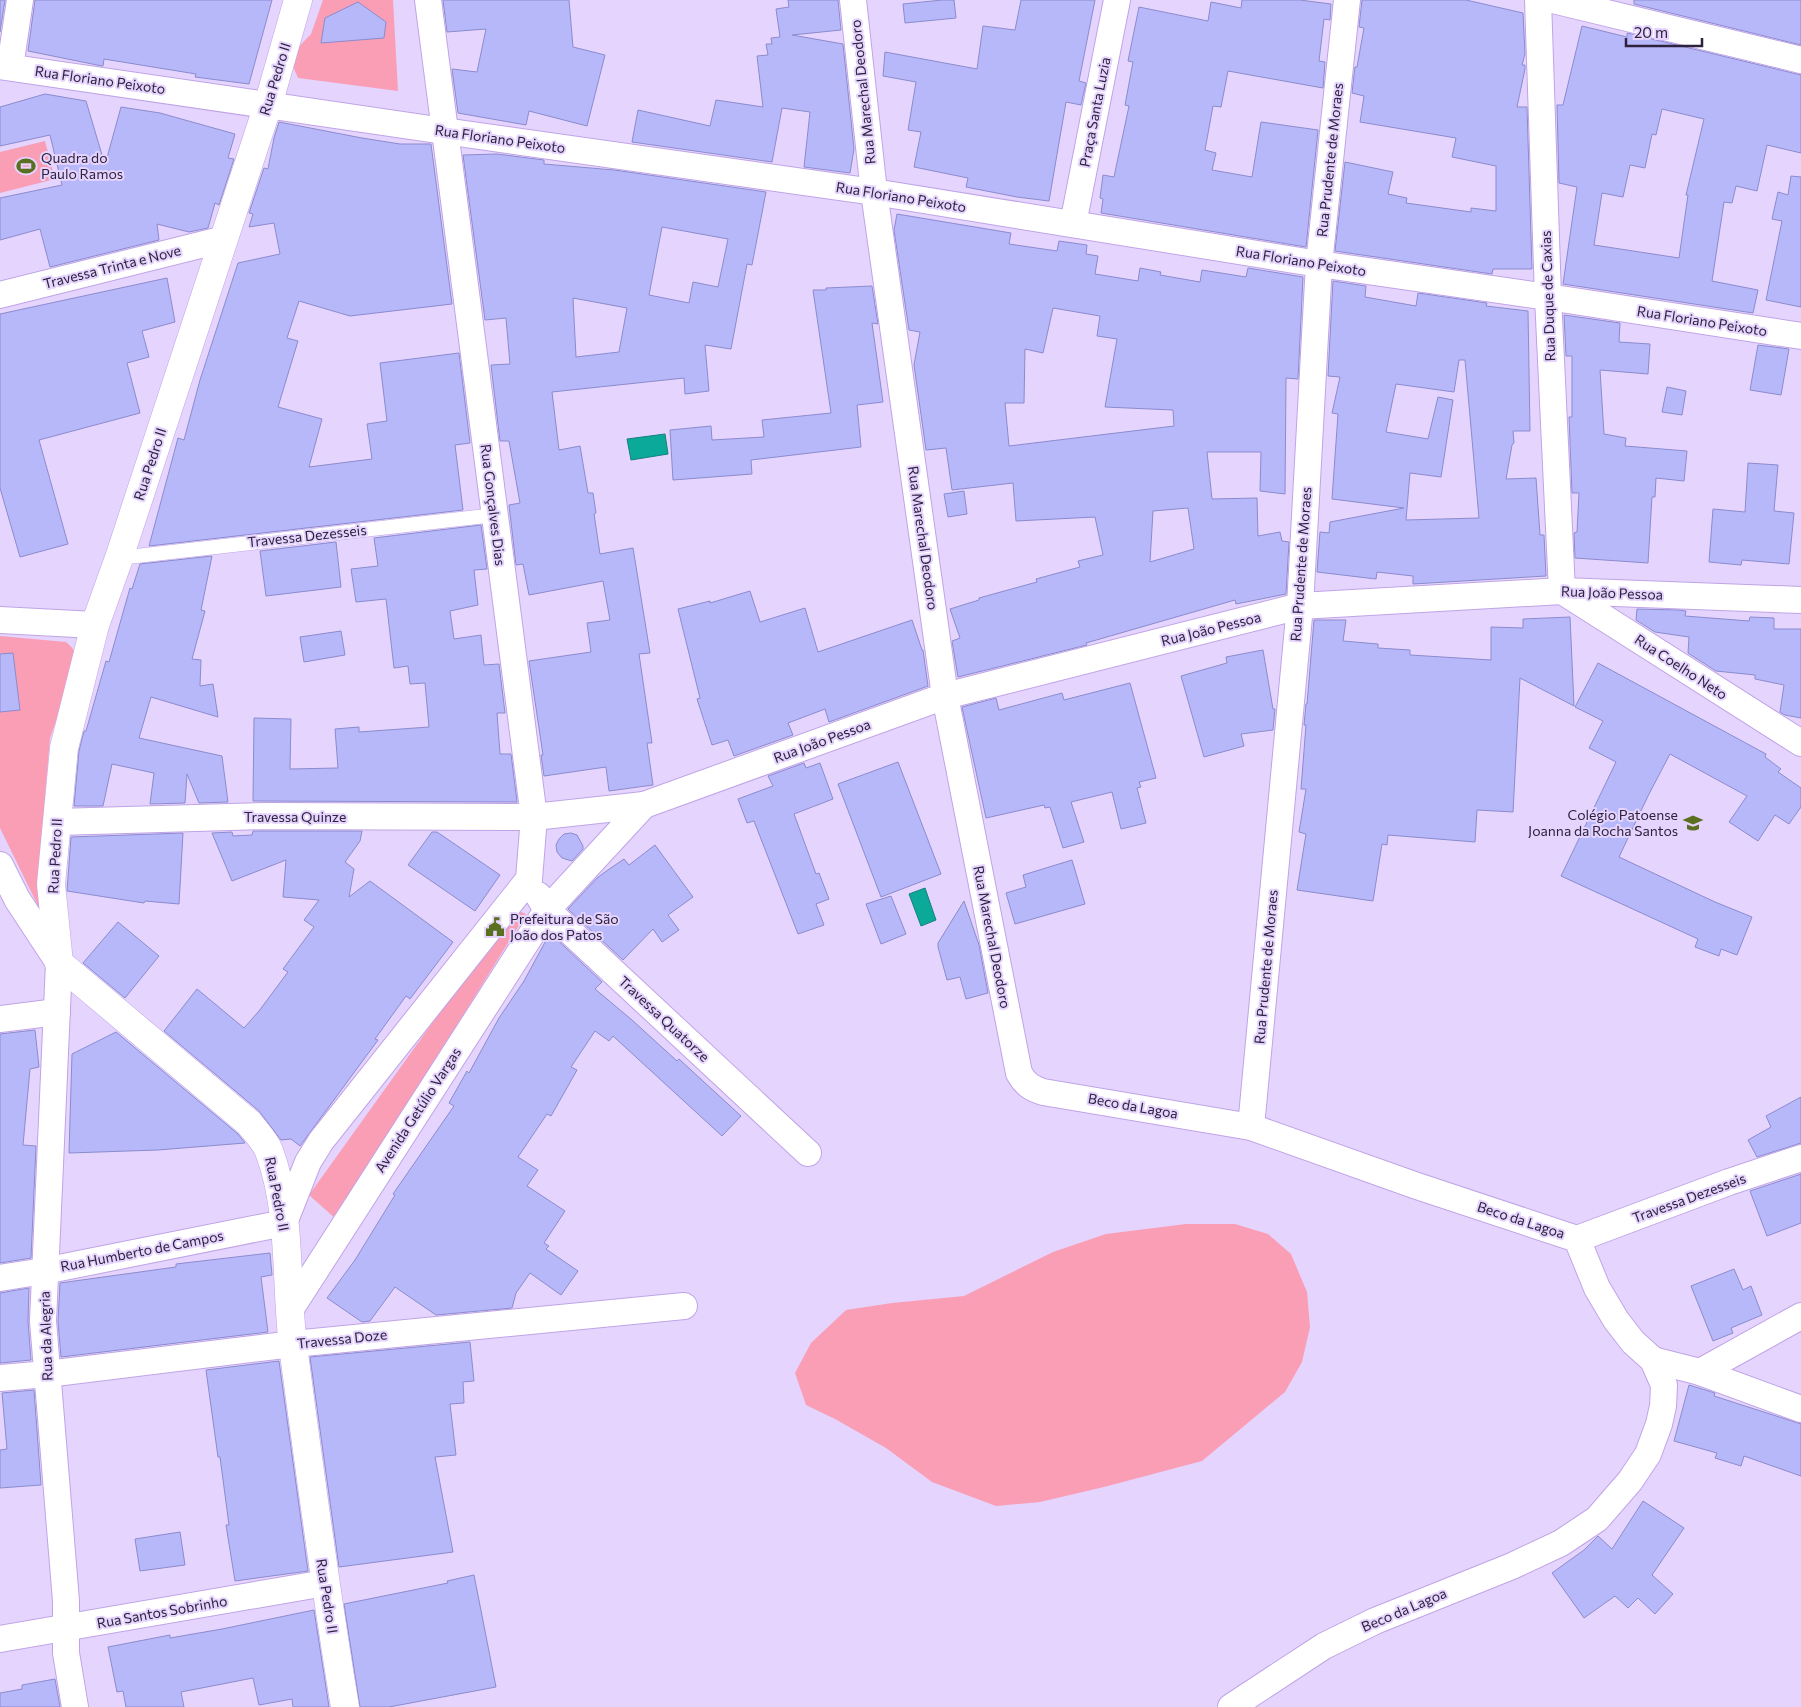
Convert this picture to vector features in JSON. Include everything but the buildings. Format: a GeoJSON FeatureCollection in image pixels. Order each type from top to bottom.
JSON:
{"type":"FeatureCollection","features":[{"type":"Feature","properties":{"kind":"street"},"geometry":{"type":"LineString","coordinates":[[5,66],[20,0]]}},
{"type":"Feature","properties":{"kind":"street","name":"Rua Pedro II"},"geometry":{"type":"LineString","coordinates":[[298,0],[268,105],[119,558],[95,625],[64,748],[51,884],[59,963],[249,1123],[268,1149],[278,1185],[284,1223],[293,1344],[325,1583],[345,1707]]}},
{"type":"Feature","properties":{"kind":"street","name":"Rua Gonçalves Dias"},"geometry":{"type":"LineString","coordinates":[[428,0],[534,818],[529,879]]}},
{"type":"Feature","properties":{"kind":"street","name":"Rua Marechal Deodoro"},"geometry":{"type":"LineString","coordinates":[[853,0],[874,192],[946,696],[1019,1073]]}},
{"type":"Feature","properties":{"kind":"street","name":"Praça Santa Luzia"},"geometry":{"type":"LineString","coordinates":[[1073,224],[1117,0]]}},
{"type":"Feature","properties":{"kind":"street","name":"Rua Prudente de Moraes"},"geometry":{"type":"LineString","coordinates":[[1251,1127],[1300,606],[1320,264],[1346,0]]}},
{"type":"Feature","properties":{"kind":"street","name":"Rua Duque de Caxias"},"geometry":{"type":"LineString","coordinates":[[1538,0],[1548,297],[1562,591]]}},
{"type":"Feature","properties":{"kind":"street"},"geometry":{"type":"LineString","coordinates":[[1552,0],[1801,60]]}},
{"type":"Feature","properties":{"kind":"street","name":"Rua Floriano Peixoto"},"geometry":{"type":"LineString","coordinates":[[5,66],[444,132],[874,192],[1320,264],[1801,336]]}},
{"type":"Feature","properties":{"kind":"street","name":"Travessa Trinta e Nove"},"geometry":{"type":"LineString","coordinates":[[0,295],[224,239]]}},
{"type":"Feature","properties":{"kind":"street","name":"Rua João Pessoa"},"geometry":{"type":"LineString","coordinates":[[534,818],[644,805],[946,696],[1300,606],[1562,591],[1801,600]]}},
{"type":"Feature","properties":{"kind":"street","name":"Rua Coelho Neto"},"geometry":{"type":"LineString","coordinates":[[1562,591],[1801,743]]}},
{"type":"Feature","properties":{"kind":"street"},"geometry":{"type":"LineString","coordinates":[[0,620],[95,625]]}},
{"type":"Feature","properties":{"kind":"street","name":"Rua João Pessoa"},"geometry":{"type":"LineString","coordinates":[[547,910],[644,805]]}},
{"type":"Feature","properties":{"kind":"street","name":"Travessa Quinze"},"geometry":{"type":"LineString","coordinates":[[56,822],[267,816],[534,818]]}},
{"type":"Feature","properties":{"kind":"street"},"geometry":{"type":"LineString","coordinates":[[0,865],[17,899],[59,963]]}},
{"type":"Feature","properties":{"kind":"street"},"geometry":{"type":"LineString","coordinates":[[284,1223],[308,1162],[321,1141],[529,879]]}},
{"type":"Feature","properties":{"kind":"street","name":"Travessa Quatorze"},"geometry":{"type":"LineString","coordinates":[[529,879],[547,910],[808,1153]]}},
{"type":"Feature","properties":{"kind":"street","name":"Avenida Getúlio Vargas"},"geometry":{"type":"LineString","coordinates":[[290,1310],[547,910]]}},
{"type":"Feature","properties":{"kind":"street","name":"Rua da Alegria"},"geometry":{"type":"LineString","coordinates":[[59,963],[43,1321],[66,1601],[66,1653],[75,1707]]}},
{"type":"Feature","properties":{"kind":"street"},"geometry":{"type":"LineString","coordinates":[[0,1018],[57,1012]]}},
{"type":"Feature","properties":{"kind":"street","name":"Beco da Lagoa"},"geometry":{"type":"LineString","coordinates":[[1019,1073],[1025,1083],[1032,1089],[1043,1092],[1251,1127],[1417,1186],[1577,1239],[1598,1288],[1616,1320],[1633,1342],[1653,1360],[1664,1385],[1663,1406],[1659,1424],[1648,1454],[1630,1481],[1597,1519],[1560,1543],[1512,1566],[1375,1621],[1324,1646],[1230,1707]]}},
{"type":"Feature","properties":{"kind":"street","name":"Travessa Dezesseis"},"geometry":{"type":"LineString","coordinates":[[1577,1239],[1729,1182],[1801,1158]]}},
{"type":"Feature","properties":{"kind":"street","name":"Rua Humberto de Campos"},"geometry":{"type":"LineString","coordinates":[[0,1278],[284,1223]]}},
{"type":"Feature","properties":{"kind":"street","name":"Travessa Doze"},"geometry":{"type":"LineString","coordinates":[[0,1378],[293,1344],[684,1306]]}},
{"type":"Feature","properties":{"kind":"street"},"geometry":{"type":"LineString","coordinates":[[1700,1372],[1801,1316]]}},
{"type":"Feature","properties":{"kind":"street"},"geometry":{"type":"LineString","coordinates":[[1653,1360],[1700,1372],[1801,1409]]}},
{"type":"Feature","properties":{"kind":"street","name":"Rua Santos Sobrinho"},"geometry":{"type":"LineString","coordinates":[[0,1639],[325,1583]]}},
{"type":"Feature","properties":{"kind":"lane","name":"Travessa Dezesseis"},"geometry":{"type":"LineString","coordinates":[[119,558],[495,515]]}},
{"type":"Feature","properties":{"kind":"shaded area"},"geometry":{"type":"Polygon","coordinates":[[[323,0],[393,0],[398,91],[298,78],[289,57],[311,34],[323,0]]]}},
{"type":"Feature","properties":{"kind":"shaded area","name":"Quadra do Paulo Ramos"},"geometry":{"type":"Polygon","coordinates":[[[45,141],[55,179],[0,193],[0,152],[45,141]]]}},
{"type":"Feature","properties":{"kind":"shaded area"},"geometry":{"type":"Polygon","coordinates":[[[665,434],[668,454],[631,460],[627,439],[665,434]]]}},
{"type":"Feature","properties":{"kind":"shaded area"},"geometry":{"type":"Polygon","coordinates":[[[0,636],[66,642],[76,656],[75,667],[50,738],[45,797],[40,910],[0,828],[0,636]]]}},
{"type":"Feature","properties":{"kind":"shaded area"},"geometry":{"type":"Polygon","coordinates":[[[925,888],[936,920],[921,926],[909,894],[925,888]]]}},
{"type":"Feature","properties":{"kind":"shaded area"},"geometry":{"type":"Polygon","coordinates":[[[514,909],[526,914],[336,1219],[309,1195],[514,909]]]}},
{"type":"Feature","properties":{"kind":"shaded area"},"geometry":{"type":"Polygon","coordinates":[[[1186,1224],[1235,1224],[1268,1234],[1291,1254],[1307,1292],[1310,1327],[1302,1362],[1285,1392],[1202,1461],[1040,1502],[996,1506],[932,1482],[886,1448],[806,1405],[795,1373],[811,1343],[846,1310],[892,1303],[964,1296],[1053,1252],[1106,1234],[1186,1224]]]}},
{"type":"Feature","properties":{"kind":"place","name":"Quadra do Paulo Ramos"},"geometry":{"type":"Point","coordinates":[26,166]}},
{"type":"Feature","properties":{"kind":"place","name":"Colégio Patoense Joanna da Rocha Santos"},"geometry":{"type":"Point","coordinates":[1693,823]}},
{"type":"Feature","properties":{"kind":"place","name":"Prefeitura de São João dos Patos"},"geometry":{"type":"Point","coordinates":[495,927]}}]}
